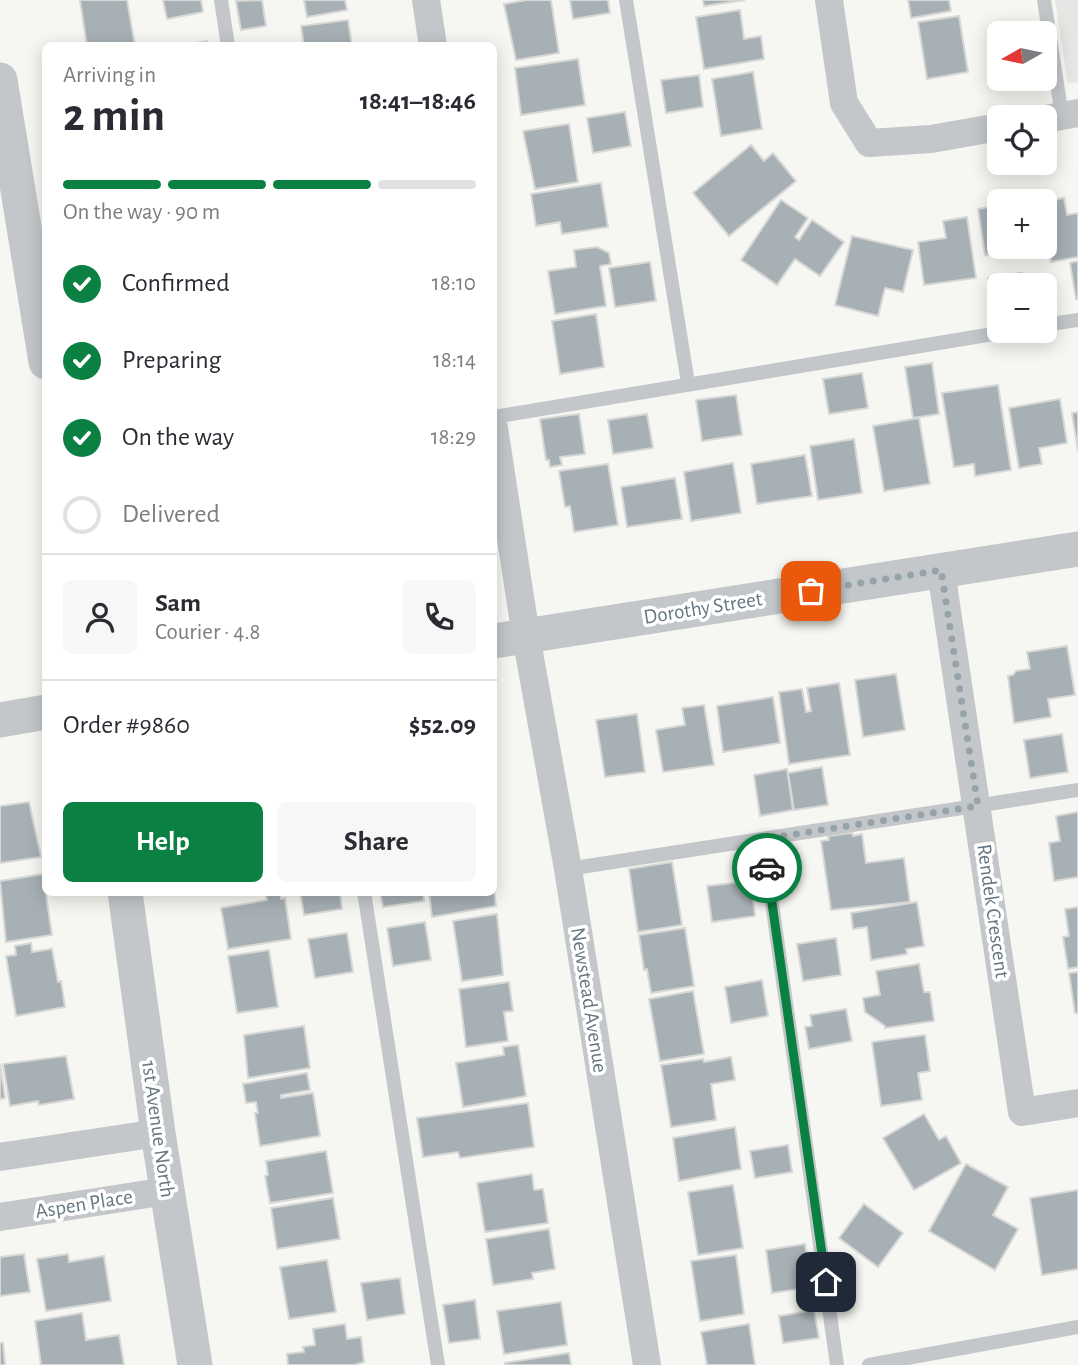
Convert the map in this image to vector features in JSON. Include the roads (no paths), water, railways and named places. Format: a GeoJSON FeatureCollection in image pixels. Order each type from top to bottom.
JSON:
{"type":"FeatureCollection","features":[{"type":"Feature","properties":{"kind":"street"},"geometry":{"type":"LineString","coordinates":[[426,0],[432,42]]}},
{"type":"Feature","properties":{"kind":"street"},"geometry":{"type":"LineString","coordinates":[[829,0],[844,103],[869,143],[931,139],[987,129]]}},
{"type":"Feature","properties":{"kind":"street"},"geometry":{"type":"LineString","coordinates":[[0,80],[42,337]]}},
{"type":"Feature","properties":{"kind":"street","name":"Newstead Avenue"},"geometry":{"type":"LineString","coordinates":[[497,468],[510,639],[568,869],[647,1365]]}},
{"type":"Feature","properties":{"kind":"street","name":"Dorothy Street"},"geometry":{"type":"LineString","coordinates":[[510,639],[1078,549]]}},
{"type":"Feature","properties":{"kind":"street","name":"Rendek Crescent"},"geometry":{"type":"LineString","coordinates":[[941,570],[1022,1112],[1078,1103]]}},
{"type":"Feature","properties":{"kind":"street"},"geometry":{"type":"LineString","coordinates":[[0,720],[42,713]]}},
{"type":"Feature","properties":{"kind":"street","name":"1st Avenue North"},"geometry":{"type":"LineString","coordinates":[[126,896],[158,1133],[195,1365]]}},
{"type":"Feature","properties":{"kind":"street"},"geometry":{"type":"LineString","coordinates":[[0,1157],[158,1133]]}},
{"type":"Feature","properties":{"kind":"street","name":"Aspen Place"},"geometry":{"type":"LineString","coordinates":[[0,1217],[167,1191]]}},
{"type":"Feature","properties":{"kind":"lane"},"geometry":{"type":"LineString","coordinates":[[221,0],[227,42]]}},
{"type":"Feature","properties":{"kind":"lane"},"geometry":{"type":"LineString","coordinates":[[626,0],[688,383]]}},
{"type":"Feature","properties":{"kind":"lane"},"geometry":{"type":"LineString","coordinates":[[1044,0],[1062,116]]}},
{"type":"Feature","properties":{"kind":"lane"},"geometry":{"type":"LineString","coordinates":[[1057,323],[1078,320]]}},
{"type":"Feature","properties":{"kind":"lane"},"geometry":{"type":"LineString","coordinates":[[497,416],[987,335]]}},
{"type":"Feature","properties":{"kind":"lane"},"geometry":{"type":"LineString","coordinates":[[568,869],[1078,790]]}},
{"type":"Feature","properties":{"kind":"lane"},"geometry":{"type":"LineString","coordinates":[[763,839],[838,1365]]}},
{"type":"Feature","properties":{"kind":"lane"},"geometry":{"type":"LineString","coordinates":[[365,896],[438,1365]]}},
{"type":"Feature","properties":{"kind":"lane"},"geometry":{"type":"LineString","coordinates":[[869,1365],[1078,1327]]}}]}
